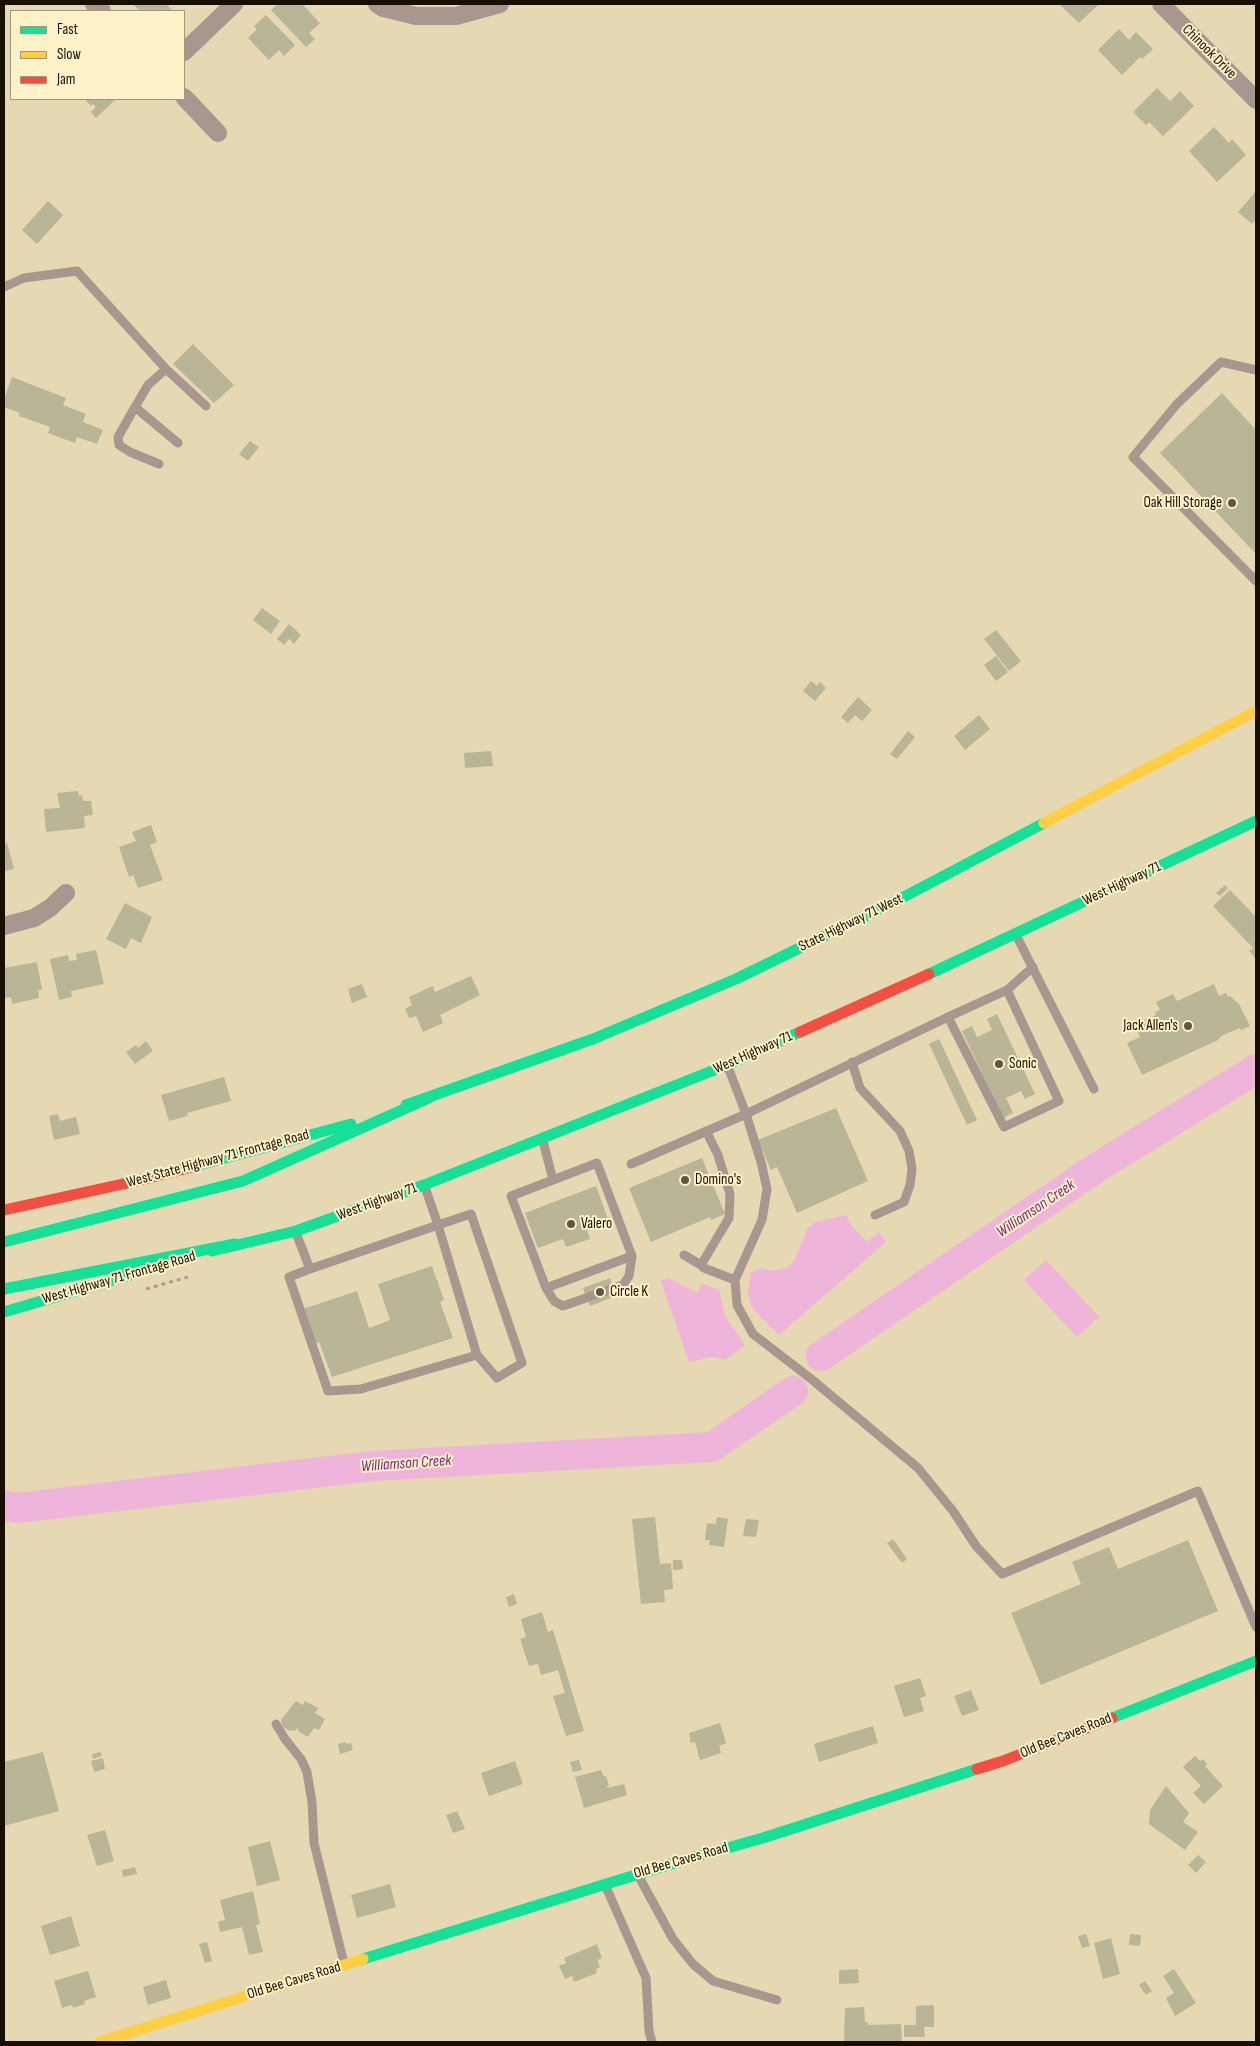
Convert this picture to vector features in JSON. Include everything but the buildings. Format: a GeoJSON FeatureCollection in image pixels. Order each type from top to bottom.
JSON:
{"type":"FeatureCollection","features":[{"type":"Feature","properties":{"kind":"main road","name":"State Highway 71 West"},"geometry":{"type":"LineString","coordinates":[[429,1098],[593,1039],[736,979],[898,900],[1256,711]]}},
{"type":"Feature","properties":{"kind":"main road","name":"West Highway 71"},"geometry":{"type":"LineString","coordinates":[[235,1244],[296,1231],[424,1185],[727,1065],[1252,825]]}},
{"type":"Feature","properties":{"kind":"main road","name":"West State Highway 71 Frontage Road"},"geometry":{"type":"LineString","coordinates":[[4,1210],[141,1180],[347,1125],[429,1098]]}},
{"type":"Feature","properties":{"kind":"main road"},"geometry":{"type":"LineString","coordinates":[[4,1242],[243,1181],[429,1098]]}},
{"type":"Feature","properties":{"kind":"main road"},"geometry":{"type":"LineString","coordinates":[[4,1289],[235,1244]]}},
{"type":"Feature","properties":{"kind":"main road","name":"West Highway 71 Frontage Road"},"geometry":{"type":"LineString","coordinates":[[4,1312],[235,1244]]}},
{"type":"Feature","properties":{"kind":"main road","name":"Old Bee Caves Road"},"geometry":{"type":"LineString","coordinates":[[100,2042],[130,2037],[345,1966],[604,1884],[763,1838],[1003,1761],[1256,1661]]}},
{"type":"Feature","properties":{"kind":"street"},"geometry":{"type":"LineString","coordinates":[[185,51],[234,4]]}},
{"type":"Feature","properties":{"kind":"street"},"geometry":{"type":"LineString","coordinates":[[377,4],[383,8],[416,16],[456,16],[500,4]]}},
{"type":"Feature","properties":{"kind":"street","name":"Chinook Drive"},"geometry":{"type":"LineString","coordinates":[[1161,4],[1256,100]]}},
{"type":"Feature","properties":{"kind":"street"},"geometry":{"type":"LineString","coordinates":[[185,98],[218,132]]}},
{"type":"Feature","properties":{"kind":"street"},"geometry":{"type":"LineString","coordinates":[[4,926],[34,918],[50,908],[66,893]]}},
{"type":"Feature","properties":{"kind":"lane"},"geometry":{"type":"LineString","coordinates":[[4,287],[24,278],[77,271],[166,369],[206,406]]}},
{"type":"Feature","properties":{"kind":"lane"},"geometry":{"type":"LineString","coordinates":[[1256,370],[1221,362],[1177,404],[1132,457],[1256,582]]}},
{"type":"Feature","properties":{"kind":"lane"},"geometry":{"type":"LineString","coordinates":[[159,464],[130,452],[119,445],[118,437],[148,385],[166,369]]}},
{"type":"Feature","properties":{"kind":"lane"},"geometry":{"type":"LineString","coordinates":[[135,407],[178,443]]}},
{"type":"Feature","properties":{"kind":"lane"},"geometry":{"type":"LineString","coordinates":[[1016,934],[1094,1089]]}},
{"type":"Feature","properties":{"kind":"lane"},"geometry":{"type":"LineString","coordinates":[[630,1164],[746,1114],[948,1016],[1007,990],[1033,967]]}},
{"type":"Feature","properties":{"kind":"lane"},"geometry":{"type":"LineString","coordinates":[[948,1016],[1004,1127],[1059,1100],[1007,990]]}},
{"type":"Feature","properties":{"kind":"lane"},"geometry":{"type":"LineString","coordinates":[[852,1062],[860,1088],[900,1131],[909,1151],[912,1169],[910,1185],[904,1202],[875,1215]]}},
{"type":"Feature","properties":{"kind":"lane"},"geometry":{"type":"LineString","coordinates":[[727,1065],[746,1114],[761,1162],[767,1190],[762,1220],[735,1280],[737,1305],[753,1334],[810,1378],[918,1468],[953,1511],[976,1546],[1002,1574],[1198,1491],[1256,1626]]}},
{"type":"Feature","properties":{"kind":"lane"},"geometry":{"type":"LineString","coordinates":[[701,1264],[729,1218],[730,1202],[730,1194],[718,1155],[706,1132]]}},
{"type":"Feature","properties":{"kind":"lane"},"geometry":{"type":"LineString","coordinates":[[543,1138],[553,1180]]}},
{"type":"Feature","properties":{"kind":"lane"},"geometry":{"type":"LineString","coordinates":[[597,1163],[632,1256],[630,1276],[623,1285],[563,1306],[554,1301],[546,1288],[511,1196],[553,1180],[597,1163]]}},
{"type":"Feature","properties":{"kind":"lane"},"geometry":{"type":"LineString","coordinates":[[424,1185],[438,1225],[477,1355],[497,1378],[522,1363],[471,1214],[438,1225],[289,1276],[328,1391],[361,1389],[477,1355]]}},
{"type":"Feature","properties":{"kind":"lane"},"geometry":{"type":"LineString","coordinates":[[296,1231],[310,1269]]}},
{"type":"Feature","properties":{"kind":"lane"},"geometry":{"type":"LineString","coordinates":[[684,1255],[701,1264],[704,1268],[735,1280]]}},
{"type":"Feature","properties":{"kind":"lane"},"geometry":{"type":"LineString","coordinates":[[546,1288],[632,1256]]}},
{"type":"Feature","properties":{"kind":"lane"},"geometry":{"type":"LineString","coordinates":[[276,1724],[301,1759],[307,1772],[312,1802],[314,1843],[345,1966]]}},
{"type":"Feature","properties":{"kind":"lane"},"geometry":{"type":"LineString","coordinates":[[637,1874],[673,1939],[693,1964],[713,1982],[777,2000]]}},
{"type":"Feature","properties":{"kind":"lane"},"geometry":{"type":"LineString","coordinates":[[604,1884],[646,1978],[648,2031],[652,2042]]}},
{"type":"Feature","properties":{"kind":"shaded area"},"geometry":{"type":"Polygon","coordinates":[[[846,1215],[851,1225],[867,1242],[879,1232],[886,1242],[779,1335],[754,1310],[750,1303],[748,1292],[751,1272],[761,1268],[773,1271],[789,1267],[796,1257],[808,1228],[816,1222],[846,1215]]]}},
{"type":"Feature","properties":{"kind":"shaded area"},"geometry":{"type":"Polygon","coordinates":[[[1046,1260],[1099,1317],[1077,1337],[1024,1280],[1046,1260]]]}},
{"type":"Feature","properties":{"kind":"shaded area"},"geometry":{"type":"Polygon","coordinates":[[[668,1278],[698,1293],[701,1283],[719,1290],[725,1316],[745,1345],[725,1360],[713,1357],[689,1362],[661,1281],[668,1278]]]}},
{"type":"Feature","properties":{"kind":"waterway","name":"Williamson Creek"},"geometry":{"type":"LineString","coordinates":[[821,1356],[1093,1170],[1256,1069]]}},
{"type":"Feature","properties":{"kind":"waterway","name":"Williamson Creek"},"geometry":{"type":"LineString","coordinates":[[4,1505],[17,1508],[373,1466],[712,1447],[793,1391]]}},
{"type":"Feature","properties":{"kind":"traffic: fast"},"geometry":{"type":"LineString","coordinates":[[929,974],[1256,821]]}},
{"type":"Feature","properties":{"kind":"traffic: fast"},"geometry":{"type":"LineString","coordinates":[[406,1105],[593,1039],[736,979],[898,900],[1044,823]]}},
{"type":"Feature","properties":{"kind":"traffic: fast"},"geometry":{"type":"LineString","coordinates":[[212,1251],[296,1231],[424,1185],[727,1065],[800,1032]]}},
{"type":"Feature","properties":{"kind":"traffic: fast"},"geometry":{"type":"LineString","coordinates":[[4,1242],[243,1181],[429,1098]]}},
{"type":"Feature","properties":{"kind":"traffic: fast"},"geometry":{"type":"LineString","coordinates":[[199,1165],[351,1124]]}},
{"type":"Feature","properties":{"kind":"traffic: fast"},"geometry":{"type":"LineString","coordinates":[[4,1289],[235,1244]]}},
{"type":"Feature","properties":{"kind":"traffic: fast"},"geometry":{"type":"LineString","coordinates":[[4,1312],[130,1275]]}},
{"type":"Feature","properties":{"kind":"traffic: fast"},"geometry":{"type":"LineString","coordinates":[[1112,1718],[1256,1661]]}},
{"type":"Feature","properties":{"kind":"traffic: fast"},"geometry":{"type":"LineString","coordinates":[[363,1959],[681,1861],[763,1838],[977,1769]]}},
{"type":"Feature","properties":{"kind":"traffic: slow"},"geometry":{"type":"LineString","coordinates":[[1044,823],[1256,711]]}},
{"type":"Feature","properties":{"kind":"traffic: slow"},"geometry":{"type":"LineString","coordinates":[[100,2042],[363,1959]]}},
{"type":"Feature","properties":{"kind":"traffic: jam"},"geometry":{"type":"LineString","coordinates":[[800,1032],[929,974]]}},
{"type":"Feature","properties":{"kind":"traffic: jam"},"geometry":{"type":"LineString","coordinates":[[4,1210],[141,1180],[199,1165]]}},
{"type":"Feature","properties":{"kind":"traffic: jam"},"geometry":{"type":"LineString","coordinates":[[977,1769],[1003,1761],[1112,1718]]}},
{"type":"Feature","properties":{"kind":"place","name":"Oak Hill Storage"},"geometry":{"type":"Point","coordinates":[1232,503]}},
{"type":"Feature","properties":{"kind":"place","name":"Jack Allen's"},"geometry":{"type":"Point","coordinates":[1188,1026]}},
{"type":"Feature","properties":{"kind":"place","name":"Sonic"},"geometry":{"type":"Point","coordinates":[999,1064]}},
{"type":"Feature","properties":{"kind":"place","name":"Domino's"},"geometry":{"type":"Point","coordinates":[685,1180]}},
{"type":"Feature","properties":{"kind":"place","name":"Valero"},"geometry":{"type":"Point","coordinates":[571,1224]}},
{"type":"Feature","properties":{"kind":"place","name":"Circle K"},"geometry":{"type":"Point","coordinates":[600,1292]}}]}
